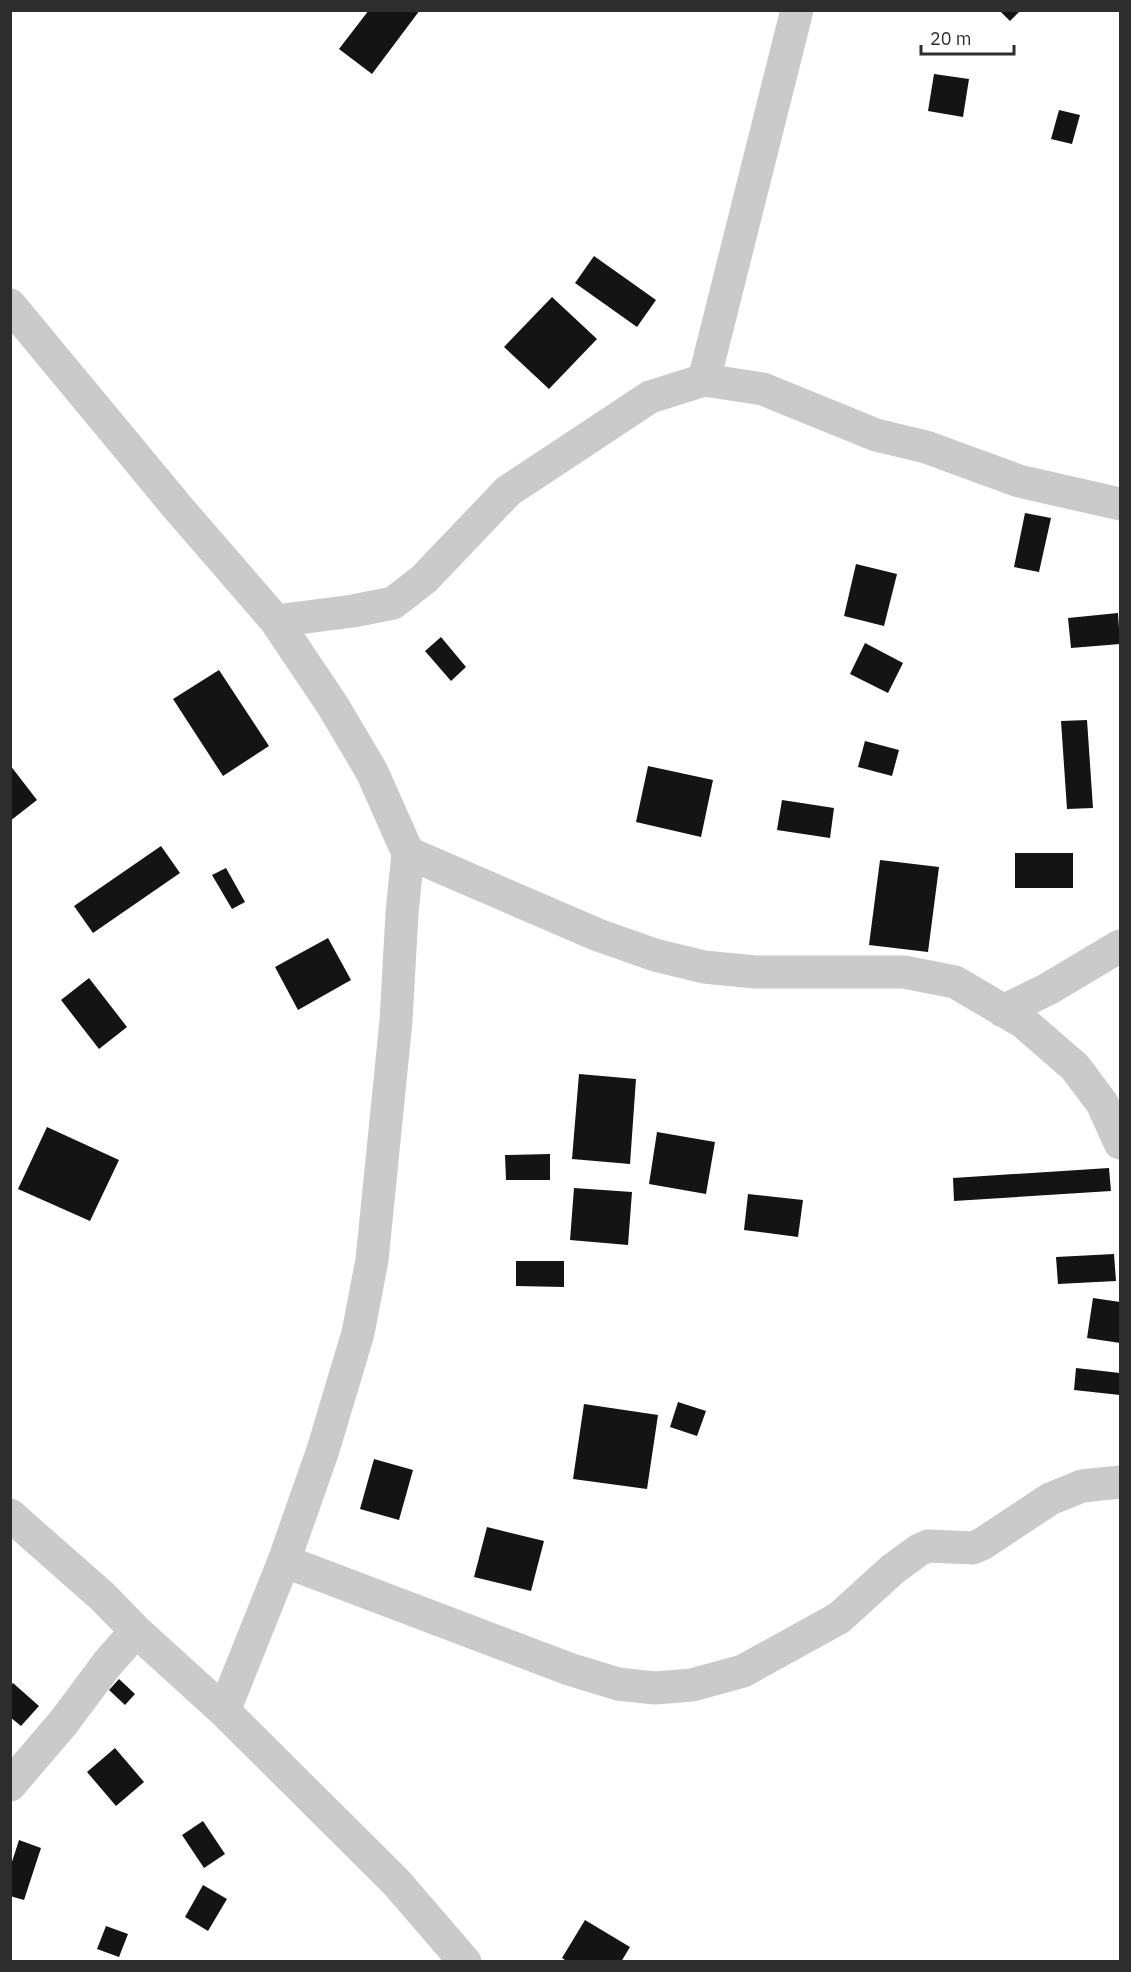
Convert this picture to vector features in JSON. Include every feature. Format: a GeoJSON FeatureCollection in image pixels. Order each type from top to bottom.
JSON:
{"type":"FeatureCollection","features":[{"type":"Feature","properties":{"kind":"street"},"geometry":{"type":"LineString","coordinates":[[704,380],[796,10]]}},
{"type":"Feature","properties":{"kind":"street"},"geometry":{"type":"LineString","coordinates":[[10,305],[276,621],[333,706],[372,772],[408,853],[396,1021],[372,1260],[358,1333],[323,1450],[284,1562],[224,1712]]}},
{"type":"Feature","properties":{"kind":"street"},"geometry":{"type":"LineString","coordinates":[[276,621],[353,611],[393,603],[424,579],[508,491],[650,397],[704,380],[763,389],[876,435],[926,447],[1018,481],[1120,504]]}},
{"type":"Feature","properties":{"kind":"street"},"geometry":{"type":"LineString","coordinates":[[408,853],[598,935],[655,955],[704,967],[754,972],[904,972],[955,982],[1023,1022],[1075,1067],[1102,1103],[1120,1143]]}},
{"type":"Feature","properties":{"kind":"street"},"geometry":{"type":"LineString","coordinates":[[1003,1011],[1048,989],[1120,946]]}},
{"type":"Feature","properties":{"kind":"street"},"geometry":{"type":"LineString","coordinates":[[284,1562],[579,1672],[618,1684],[655,1688],[692,1685],[743,1671],[839,1618],[893,1569],[919,1550],[928,1546],[973,1548],[1050,1499],[1082,1486],[1120,1482]]}},
{"type":"Feature","properties":{"kind":"street"},"geometry":{"type":"LineString","coordinates":[[10,1515],[103,1597],[136,1631],[224,1712],[396,1882],[465,1962]]}},
{"type":"Feature","properties":{"kind":"street"},"geometry":{"type":"LineString","coordinates":[[10,1785],[136,1631]]}},
{"type":"Feature","properties":{"kind":"building"},"geometry":{"type":"Polygon","coordinates":[[[369,10],[420,10],[372,74],[339,49],[369,10]]]}},
{"type":"Feature","properties":{"kind":"building"},"geometry":{"type":"Polygon","coordinates":[[[999,10],[1021,10],[1010,21],[999,10]]]}},
{"type":"Feature","properties":{"kind":"building"},"geometry":{"type":"Polygon","coordinates":[[[934,74],[969,79],[963,117],[928,111],[934,74]]]}},
{"type":"Feature","properties":{"kind":"building"},"geometry":{"type":"Polygon","coordinates":[[[1059,110],[1080,115],[1072,144],[1051,139],[1059,110]]]}},
{"type":"Feature","properties":{"kind":"building"},"geometry":{"type":"Polygon","coordinates":[[[594,256],[656,300],[637,327],[575,283],[594,256]]]}},
{"type":"Feature","properties":{"kind":"building"},"geometry":{"type":"Polygon","coordinates":[[[552,297],[597,339],[549,389],[504,347],[552,297]]]}},
{"type":"Feature","properties":{"kind":"building"},"geometry":{"type":"Polygon","coordinates":[[[1025,513],[1051,518],[1039,572],[1014,567],[1025,513]]]}},
{"type":"Feature","properties":{"kind":"building"},"geometry":{"type":"Polygon","coordinates":[[[856,564],[897,574],[884,626],[844,616],[856,564]]]}},
{"type":"Feature","properties":{"kind":"building"},"geometry":{"type":"Polygon","coordinates":[[[1118,613],[1120,644],[1071,648],[1068,618],[1118,613]]]}},
{"type":"Feature","properties":{"kind":"building"},"geometry":{"type":"Polygon","coordinates":[[[441,637],[466,667],[451,681],[425,651],[441,637]]]}},
{"type":"Feature","properties":{"kind":"building"},"geometry":{"type":"Polygon","coordinates":[[[865,643],[903,663],[888,693],[850,674],[865,643]]]}},
{"type":"Feature","properties":{"kind":"building"},"geometry":{"type":"Polygon","coordinates":[[[219,670],[269,746],[223,776],[173,699],[219,670]]]}},
{"type":"Feature","properties":{"kind":"building"},"geometry":{"type":"Polygon","coordinates":[[[1087,720],[1093,808],[1067,809],[1061,721],[1087,720]]]}},
{"type":"Feature","properties":{"kind":"building"},"geometry":{"type":"Polygon","coordinates":[[[865,741],[899,750],[892,776],[858,767],[865,741]]]}},
{"type":"Feature","properties":{"kind":"building"},"geometry":{"type":"Polygon","coordinates":[[[10,765],[37,800],[10,821],[10,765]]]}},
{"type":"Feature","properties":{"kind":"building"},"geometry":{"type":"Polygon","coordinates":[[[648,766],[713,780],[701,837],[636,822],[648,766]]]}},
{"type":"Feature","properties":{"kind":"building"},"geometry":{"type":"Polygon","coordinates":[[[782,800],[834,808],[830,838],[777,830],[782,800]]]}},
{"type":"Feature","properties":{"kind":"building"},"geometry":{"type":"Polygon","coordinates":[[[161,846],[180,873],[93,933],[74,906],[161,846]]]}},
{"type":"Feature","properties":{"kind":"building"},"geometry":{"type":"Polygon","coordinates":[[[1015,853],[1073,853],[1073,888],[1015,888],[1015,853]]]}},
{"type":"Feature","properties":{"kind":"building"},"geometry":{"type":"Polygon","coordinates":[[[880,860],[939,867],[928,952],[869,945],[880,860]]]}},
{"type":"Feature","properties":{"kind":"building"},"geometry":{"type":"Polygon","coordinates":[[[226,868],[245,902],[232,909],[212,875],[226,868]]]}},
{"type":"Feature","properties":{"kind":"building"},"geometry":{"type":"Polygon","coordinates":[[[328,938],[351,980],[298,1010],[275,967],[328,938]]]}},
{"type":"Feature","properties":{"kind":"building"},"geometry":{"type":"Polygon","coordinates":[[[89,978],[127,1027],[99,1049],[61,1000],[89,978]]]}},
{"type":"Feature","properties":{"kind":"building"},"geometry":{"type":"Polygon","coordinates":[[[579,1074],[636,1079],[630,1164],[572,1159],[579,1074]]]}},
{"type":"Feature","properties":{"kind":"building"},"geometry":{"type":"Polygon","coordinates":[[[47,1127],[119,1160],[90,1221],[18,1189],[47,1127]]]}},
{"type":"Feature","properties":{"kind":"building"},"geometry":{"type":"Polygon","coordinates":[[[657,1132],[715,1142],[706,1194],[649,1184],[657,1132]]]}},
{"type":"Feature","properties":{"kind":"building"},"geometry":{"type":"Polygon","coordinates":[[[550,1154],[550,1180],[506,1180],[505,1155],[550,1154]]]}},
{"type":"Feature","properties":{"kind":"building"},"geometry":{"type":"Polygon","coordinates":[[[1109,1168],[1111,1191],[954,1201],[953,1178],[1109,1168]]]}},
{"type":"Feature","properties":{"kind":"building"},"geometry":{"type":"Polygon","coordinates":[[[574,1188],[632,1192],[628,1245],[570,1240],[574,1188]]]}},
{"type":"Feature","properties":{"kind":"building"},"geometry":{"type":"Polygon","coordinates":[[[748,1194],[803,1200],[798,1237],[744,1230],[748,1194]]]}},
{"type":"Feature","properties":{"kind":"building"},"geometry":{"type":"Polygon","coordinates":[[[1114,1254],[1116,1281],[1058,1284],[1056,1257],[1114,1254]]]}},
{"type":"Feature","properties":{"kind":"building"},"geometry":{"type":"Polygon","coordinates":[[[516,1261],[564,1261],[564,1287],[516,1286],[516,1261]]]}},
{"type":"Feature","properties":{"kind":"building"},"geometry":{"type":"Polygon","coordinates":[[[1093,1298],[1120,1302],[1120,1343],[1087,1338],[1093,1298]]]}},
{"type":"Feature","properties":{"kind":"building"},"geometry":{"type":"Polygon","coordinates":[[[1076,1368],[1120,1373],[1120,1395],[1074,1390],[1076,1368]]]}},
{"type":"Feature","properties":{"kind":"building"},"geometry":{"type":"Polygon","coordinates":[[[678,1402],[706,1411],[697,1436],[670,1427],[678,1402]]]}},
{"type":"Feature","properties":{"kind":"building"},"geometry":{"type":"Polygon","coordinates":[[[584,1404],[658,1415],[647,1489],[573,1479],[584,1404]]]}},
{"type":"Feature","properties":{"kind":"building"},"geometry":{"type":"Polygon","coordinates":[[[374,1459],[413,1470],[399,1520],[360,1509],[374,1459]]]}},
{"type":"Feature","properties":{"kind":"building"},"geometry":{"type":"Polygon","coordinates":[[[487,1527],[544,1541],[531,1591],[474,1577],[487,1527]]]}},
{"type":"Feature","properties":{"kind":"building"},"geometry":{"type":"Polygon","coordinates":[[[119,1679],[135,1694],[125,1705],[109,1690],[119,1679]]]}},
{"type":"Feature","properties":{"kind":"building"},"geometry":{"type":"Polygon","coordinates":[[[13,1683],[39,1706],[21,1726],[10,1717],[10,1686],[13,1683]]]}},
{"type":"Feature","properties":{"kind":"building"},"geometry":{"type":"Polygon","coordinates":[[[115,1748],[144,1782],[116,1806],[87,1772],[115,1748]]]}},
{"type":"Feature","properties":{"kind":"building"},"geometry":{"type":"Polygon","coordinates":[[[203,1821],[225,1854],[204,1868],[182,1835],[203,1821]]]}},
{"type":"Feature","properties":{"kind":"building"},"geometry":{"type":"Polygon","coordinates":[[[19,1840],[41,1848],[24,1900],[10,1896],[10,1868],[19,1840]]]}},
{"type":"Feature","properties":{"kind":"building"},"geometry":{"type":"Polygon","coordinates":[[[203,1885],[227,1899],[208,1931],[185,1917],[203,1885]]]}},
{"type":"Feature","properties":{"kind":"building"},"geometry":{"type":"Polygon","coordinates":[[[585,1920],[630,1947],[621,1962],[568,1962],[562,1958],[585,1920]]]}},
{"type":"Feature","properties":{"kind":"building"},"geometry":{"type":"Polygon","coordinates":[[[106,1926],[128,1934],[119,1957],[97,1949],[106,1926]]]}}]}
